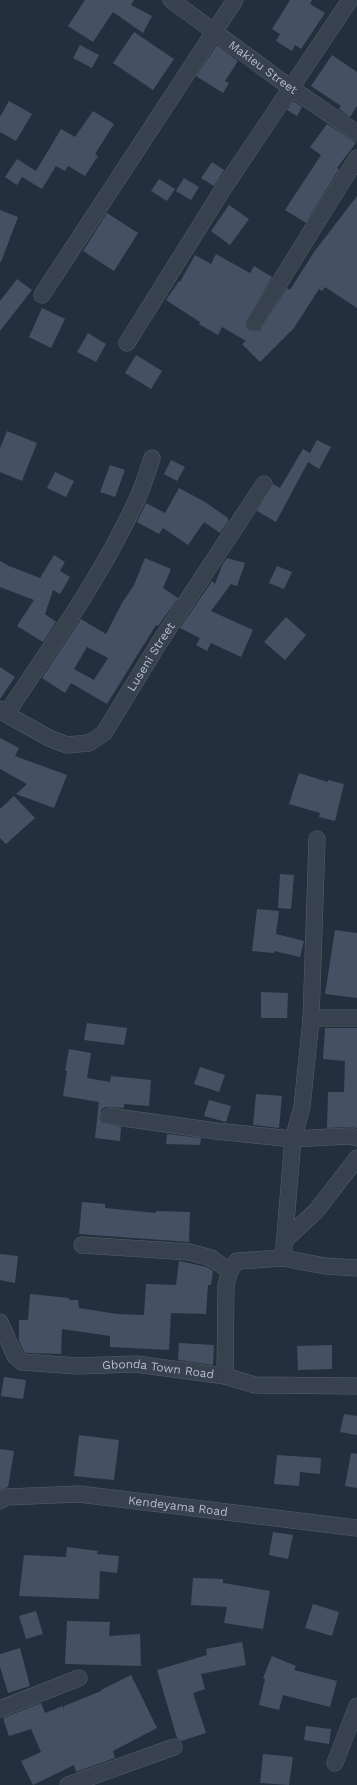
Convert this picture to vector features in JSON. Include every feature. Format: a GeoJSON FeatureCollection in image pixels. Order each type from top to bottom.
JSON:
{"type":"FeatureCollection","features":[{"type":"Feature","properties":{"kind":"street","name":"Makieu Street"},"geometry":{"type":"LineString","coordinates":[[171,0],[292,88],[357,133]]}},
{"type":"Feature","properties":{"kind":"street"},"geometry":{"type":"LineString","coordinates":[[42,295],[235,0]]}},
{"type":"Feature","properties":{"kind":"street"},"geometry":{"type":"LineString","coordinates":[[127,344],[224,189],[350,0]]}},
{"type":"Feature","properties":{"kind":"street"},"geometry":{"type":"LineString","coordinates":[[255,322],[357,158]]}},
{"type":"Feature","properties":{"kind":"street"},"geometry":{"type":"LineString","coordinates":[[3,712],[67,622],[104,561],[139,495],[152,458]]}},
{"type":"Feature","properties":{"kind":"street","name":"Luseni Street"},"geometry":{"type":"LineString","coordinates":[[3,712],[49,738],[67,745],[89,743],[104,733],[163,637],[264,484]]}},
{"type":"Feature","properties":{"kind":"street"},"geometry":{"type":"LineString","coordinates":[[283,1258],[293,1139],[302,1107],[311,1020],[317,839]]}},
{"type":"Feature","properties":{"kind":"street"},"geometry":{"type":"LineString","coordinates":[[311,1020],[321,1018],[357,1018]]}},
{"type":"Feature","properties":{"kind":"street"},"geometry":{"type":"LineString","coordinates":[[109,1116],[216,1131],[293,1139],[349,1136],[357,1138]]}},
{"type":"Feature","properties":{"kind":"street"},"geometry":{"type":"LineString","coordinates":[[285,1240],[317,1210],[357,1158]]}},
{"type":"Feature","properties":{"kind":"street"},"geometry":{"type":"LineString","coordinates":[[82,1245],[189,1252],[211,1258],[230,1271],[237,1262],[283,1258],[325,1266],[357,1268]]}},
{"type":"Feature","properties":{"kind":"street","name":"Gbonda Town Road"},"geometry":{"type":"LineString","coordinates":[[0,1322],[15,1356],[22,1362],[78,1366],[136,1364],[225,1376],[226,1285],[230,1271]]}},
{"type":"Feature","properties":{"kind":"street"},"geometry":{"type":"LineString","coordinates":[[225,1376],[255,1385],[357,1386]]}},
{"type":"Feature","properties":{"kind":"street","name":"Kendeyama Road"},"geometry":{"type":"LineString","coordinates":[[0,1501],[6,1497],[79,1494],[357,1528]]}},
{"type":"Feature","properties":{"kind":"street"},"geometry":{"type":"LineString","coordinates":[[0,1709],[79,1678]]}},
{"type":"Feature","properties":{"kind":"street"},"geometry":{"type":"LineString","coordinates":[[335,1763],[357,1706]]}},
{"type":"Feature","properties":{"kind":"street"},"geometry":{"type":"LineString","coordinates":[[68,1785],[174,1747]]}},
{"type":"Feature","properties":{"kind":"building"},"geometry":{"type":"Polygon","coordinates":[[[85,0],[134,0],[131,5],[152,16],[143,33],[113,12],[93,42],[68,26],[85,0]]]}},
{"type":"Feature","properties":{"kind":"building"},"geometry":{"type":"Polygon","coordinates":[[[290,0],[312,0],[310,4],[325,13],[301,49],[295,45],[292,51],[276,41],[280,34],[272,29],[290,0]]]}},
{"type":"Feature","properties":{"kind":"building"},"geometry":{"type":"Polygon","coordinates":[[[134,32],[174,59],[153,90],[113,63],[134,32]]]}},
{"type":"Feature","properties":{"kind":"building"},"geometry":{"type":"Polygon","coordinates":[[[80,45],[99,55],[92,68],[73,58],[80,45]]]}},
{"type":"Feature","properties":{"kind":"building"},"geometry":{"type":"Polygon","coordinates":[[[217,45],[238,61],[225,81],[229,83],[223,93],[196,76],[217,45]]]}},
{"type":"Feature","properties":{"kind":"building"},"geometry":{"type":"Polygon","coordinates":[[[332,55],[357,72],[357,106],[350,117],[339,109],[341,106],[311,86],[332,55]]]}},
{"type":"Feature","properties":{"kind":"building"},"geometry":{"type":"Polygon","coordinates":[[[9,101],[32,114],[16,141],[0,132],[0,117],[9,101]]]}},
{"type":"Feature","properties":{"kind":"building"},"geometry":{"type":"Polygon","coordinates":[[[293,101],[302,107],[297,116],[287,110],[293,101]]]}},
{"type":"Feature","properties":{"kind":"building"},"geometry":{"type":"Polygon","coordinates":[[[93,111],[114,124],[95,154],[98,156],[85,176],[68,166],[65,171],[56,166],[42,189],[22,177],[17,185],[5,177],[17,159],[36,171],[61,129],[75,137],[93,111]]]}},
{"type":"Feature","properties":{"kind":"building"},"geometry":{"type":"Polygon","coordinates":[[[327,124],[356,143],[337,168],[339,169],[306,223],[285,210],[321,155],[310,147],[327,124]]]}},
{"type":"Feature","properties":{"kind":"building"},"geometry":{"type":"Polygon","coordinates":[[[212,162],[224,170],[214,186],[201,178],[212,162]]]}},
{"type":"Feature","properties":{"kind":"building"},"geometry":{"type":"Polygon","coordinates":[[[184,178],[199,187],[191,200],[176,191],[184,178]]]}},
{"type":"Feature","properties":{"kind":"building"},"geometry":{"type":"Polygon","coordinates":[[[159,179],[175,189],[167,201],[151,191],[159,179]]]}},
{"type":"Feature","properties":{"kind":"building"},"geometry":{"type":"Polygon","coordinates":[[[357,196],[357,308],[325,287],[322,291],[319,289],[294,328],[260,362],[242,344],[246,341],[222,327],[218,335],[199,324],[200,322],[166,300],[179,281],[180,282],[195,255],[211,264],[216,254],[250,273],[254,266],[272,277],[246,321],[246,326],[250,330],[260,330],[287,288],[290,290],[314,252],[357,196]]]}},
{"type":"Feature","properties":{"kind":"building"},"geometry":{"type":"Polygon","coordinates":[[[229,205],[249,219],[230,245],[211,231],[229,205]]]}},
{"type":"Feature","properties":{"kind":"building"},"geometry":{"type":"Polygon","coordinates":[[[0,210],[18,217],[1,262],[0,262],[0,210]]]}},
{"type":"Feature","properties":{"kind":"building"},"geometry":{"type":"Polygon","coordinates":[[[107,213],[138,233],[114,271],[83,251],[107,213]]]}},
{"type":"Feature","properties":{"kind":"building"},"geometry":{"type":"Polygon","coordinates":[[[17,279],[32,290],[0,331],[0,301],[17,279]]]}},
{"type":"Feature","properties":{"kind":"building"},"geometry":{"type":"Polygon","coordinates":[[[42,308],[65,319],[51,348],[29,337],[42,308]]]}},
{"type":"Feature","properties":{"kind":"building"},"geometry":{"type":"Polygon","coordinates":[[[88,333],[106,344],[96,362],[77,352],[88,333]]]}},
{"type":"Feature","properties":{"kind":"building"},"geometry":{"type":"Polygon","coordinates":[[[136,355],[162,371],[151,389],[125,373],[136,355]]]}},
{"type":"Feature","properties":{"kind":"building"},"geometry":{"type":"Polygon","coordinates":[[[7,431],[37,443],[22,481],[0,472],[0,448],[7,431]]]}},
{"type":"Feature","properties":{"kind":"building"},"geometry":{"type":"Polygon","coordinates":[[[317,440],[331,447],[319,469],[308,462],[276,522],[257,511],[273,484],[280,488],[303,449],[310,453],[317,440]]]}},
{"type":"Feature","properties":{"kind":"building"},"geometry":{"type":"Polygon","coordinates":[[[171,460],[185,467],[177,481],[164,474],[171,460]]]}},
{"type":"Feature","properties":{"kind":"building"},"geometry":{"type":"Polygon","coordinates":[[[110,465],[125,470],[115,497],[100,492],[110,465]]]}},
{"type":"Feature","properties":{"kind":"building"},"geometry":{"type":"Polygon","coordinates":[[[55,472],[74,481],[66,497],[47,488],[55,472]]]}},
{"type":"Feature","properties":{"kind":"building"},"geometry":{"type":"Polygon","coordinates":[[[179,488],[205,502],[228,518],[228,522],[220,533],[204,522],[188,545],[163,528],[159,534],[137,522],[146,503],[165,513],[179,488]]]}},
{"type":"Feature","properties":{"kind":"building"},"geometry":{"type":"Polygon","coordinates":[[[54,555],[65,562],[60,571],[70,577],[60,594],[53,590],[45,614],[56,622],[43,642],[17,626],[34,600],[0,587],[0,561],[40,578],[54,555]]]}},
{"type":"Feature","properties":{"kind":"building"},"geometry":{"type":"Polygon","coordinates":[[[145,558],[171,569],[163,588],[178,598],[158,626],[156,625],[107,704],[71,683],[65,693],[42,678],[81,619],[106,634],[122,603],[134,585],[145,558]],[[87,647],[74,669],[94,680],[108,658],[87,647]]]}},
{"type":"Feature","properties":{"kind":"building"},"geometry":{"type":"Polygon","coordinates":[[[227,558],[245,563],[237,586],[231,584],[211,611],[253,630],[241,657],[211,643],[207,651],[196,645],[200,638],[180,628],[212,581],[215,584],[222,565],[227,558]]]}},
{"type":"Feature","properties":{"kind":"building"},"geometry":{"type":"Polygon","coordinates":[[[277,566],[292,572],[284,589],[269,583],[277,566]]]}},
{"type":"Feature","properties":{"kind":"building"},"geometry":{"type":"Polygon","coordinates":[[[286,617],[306,635],[285,660],[264,642],[286,617]]]}},
{"type":"Feature","properties":{"kind":"building"},"geometry":{"type":"Polygon","coordinates":[[[0,667],[15,677],[0,699],[0,667]]]}},
{"type":"Feature","properties":{"kind":"building"},"geometry":{"type":"Polygon","coordinates":[[[0,738],[19,748],[15,756],[67,775],[54,808],[16,794],[27,784],[0,769],[0,738]]]}},
{"type":"Feature","properties":{"kind":"building"},"geometry":{"type":"Polygon","coordinates":[[[299,773],[328,782],[328,780],[344,784],[335,821],[319,817],[320,813],[289,804],[299,773]]]}},
{"type":"Feature","properties":{"kind":"building"},"geometry":{"type":"Polygon","coordinates":[[[14,796],[35,818],[6,844],[0,838],[0,809],[14,796]]]}},
{"type":"Feature","properties":{"kind":"building"},"geometry":{"type":"Polygon","coordinates":[[[280,874],[294,875],[291,909],[278,908],[280,874]]]}},
{"type":"Feature","properties":{"kind":"building"},"geometry":{"type":"Polygon","coordinates":[[[257,909],[279,911],[276,934],[304,941],[300,957],[274,951],[274,953],[252,951],[257,909]]]}},
{"type":"Feature","properties":{"kind":"building"},"geometry":{"type":"Polygon","coordinates":[[[335,930],[357,933],[357,998],[325,994],[335,930]]]}},
{"type":"Feature","properties":{"kind":"building"},"geometry":{"type":"Polygon","coordinates":[[[261,992],[288,993],[287,1018],[261,1018],[261,992]]]}},
{"type":"Feature","properties":{"kind":"building"},"geometry":{"type":"Polygon","coordinates":[[[87,1023],[127,1028],[124,1045],[84,1040],[87,1023]]]}},
{"type":"Feature","properties":{"kind":"building"},"geometry":{"type":"Polygon","coordinates":[[[325,1028],[357,1028],[357,1128],[327,1128],[328,1092],[344,1092],[345,1061],[323,1059],[325,1028]]]}},
{"type":"Feature","properties":{"kind":"building"},"geometry":{"type":"Polygon","coordinates":[[[69,1049],[91,1053],[87,1078],[110,1082],[111,1076],[151,1080],[149,1106],[124,1104],[124,1108],[105,1107],[101,1110],[100,1119],[103,1123],[121,1127],[120,1141],[95,1138],[99,1102],[63,1096],[69,1049]]]}},
{"type":"Feature","properties":{"kind":"building"},"geometry":{"type":"Polygon","coordinates":[[[200,1067],[225,1075],[219,1092],[194,1084],[200,1067]]]}},
{"type":"Feature","properties":{"kind":"building"},"geometry":{"type":"Polygon","coordinates":[[[256,1094],[282,1096],[279,1128],[253,1125],[256,1094]]]}},
{"type":"Feature","properties":{"kind":"building"},"geometry":{"type":"Polygon","coordinates":[[[209,1100],[231,1106],[226,1122],[204,1116],[209,1100]]]}},
{"type":"Feature","properties":{"kind":"building"},"geometry":{"type":"Polygon","coordinates":[[[167,1134],[201,1138],[200,1145],[166,1144],[167,1134]]]}},
{"type":"Feature","properties":{"kind":"building"},"geometry":{"type":"Polygon","coordinates":[[[82,1202],[105,1204],[105,1208],[156,1213],[156,1211],[190,1212],[189,1242],[79,1234],[82,1202]]]}},
{"type":"Feature","properties":{"kind":"building"},"geometry":{"type":"Polygon","coordinates":[[[0,1254],[18,1256],[15,1283],[0,1280],[0,1254]]]}},
{"type":"Feature","properties":{"kind":"building"},"geometry":{"type":"Polygon","coordinates":[[[179,1261],[207,1267],[213,1271],[211,1285],[208,1285],[206,1314],[171,1313],[169,1350],[110,1347],[110,1336],[62,1329],[61,1354],[26,1353],[23,1350],[19,1341],[19,1320],[28,1320],[30,1294],[78,1300],[79,1308],[117,1314],[144,1315],[146,1284],[176,1285],[179,1261]]]}},
{"type":"Feature","properties":{"kind":"building"},"geometry":{"type":"Polygon","coordinates":[[[179,1343],[214,1345],[213,1365],[178,1360],[179,1343]]]}},
{"type":"Feature","properties":{"kind":"building"},"geometry":{"type":"Polygon","coordinates":[[[332,1345],[332,1369],[298,1370],[297,1346],[332,1345]]]}},
{"type":"Feature","properties":{"kind":"building"},"geometry":{"type":"Polygon","coordinates":[[[4,1377],[26,1380],[23,1399],[1,1396],[4,1377]]]}},
{"type":"Feature","properties":{"kind":"building"},"geometry":{"type":"Polygon","coordinates":[[[344,1414],[357,1416],[357,1435],[340,1432],[344,1414]]]}},
{"type":"Feature","properties":{"kind":"building"},"geometry":{"type":"Polygon","coordinates":[[[79,1435],[119,1440],[114,1480],[74,1476],[79,1435]]]}},
{"type":"Feature","properties":{"kind":"building"},"geometry":{"type":"Polygon","coordinates":[[[0,1449],[14,1451],[8,1487],[0,1490],[0,1449]]]}},
{"type":"Feature","properties":{"kind":"building"},"geometry":{"type":"Polygon","coordinates":[[[351,1453],[357,1454],[357,1488],[345,1486],[351,1453]]]}},
{"type":"Feature","properties":{"kind":"building"},"geometry":{"type":"Polygon","coordinates":[[[277,1455],[321,1458],[320,1474],[300,1472],[299,1486],[274,1484],[277,1455]]]}},
{"type":"Feature","properties":{"kind":"building"},"geometry":{"type":"Polygon","coordinates":[[[273,1532],[293,1535],[288,1559],[269,1555],[273,1532]]]}},
{"type":"Feature","properties":{"kind":"building"},"geometry":{"type":"Polygon","coordinates":[[[67,1547],[98,1551],[97,1554],[119,1556],[117,1573],[100,1571],[99,1599],[19,1596],[24,1555],[66,1557],[67,1547]]]}},
{"type":"Feature","properties":{"kind":"building"},"geometry":{"type":"Polygon","coordinates":[[[193,1578],[223,1579],[223,1583],[270,1591],[263,1629],[224,1623],[227,1607],[191,1605],[193,1578]]]}},
{"type":"Feature","properties":{"kind":"building"},"geometry":{"type":"Polygon","coordinates":[[[313,1604],[339,1612],[332,1636],[305,1628],[313,1604]]]}},
{"type":"Feature","properties":{"kind":"building"},"geometry":{"type":"Polygon","coordinates":[[[36,1611],[43,1634],[26,1639],[19,1616],[36,1611]]]}},
{"type":"Feature","properties":{"kind":"building"},"geometry":{"type":"Polygon","coordinates":[[[67,1621],[110,1622],[109,1636],[140,1634],[141,1666],[65,1664],[67,1621]]]}},
{"type":"Feature","properties":{"kind":"building"},"geometry":{"type":"Polygon","coordinates":[[[242,1642],[246,1665],[201,1674],[205,1689],[193,1693],[206,1733],[181,1741],[177,1738],[157,1670],[207,1655],[206,1649],[242,1642]]]}},
{"type":"Feature","properties":{"kind":"building"},"geometry":{"type":"Polygon","coordinates":[[[20,1648],[30,1686],[8,1693],[0,1667],[0,1654],[20,1648]]]}},
{"type":"Feature","properties":{"kind":"building"},"geometry":{"type":"Polygon","coordinates":[[[272,1656],[296,1666],[294,1670],[337,1681],[330,1707],[283,1695],[279,1710],[259,1705],[265,1679],[263,1678],[272,1656]]]}},
{"type":"Feature","properties":{"kind":"building"},"geometry":{"type":"Polygon","coordinates":[[[131,1675],[157,1728],[113,1751],[115,1758],[76,1772],[74,1765],[33,1785],[21,1761],[41,1752],[31,1729],[9,1736],[3,1718],[41,1703],[45,1713],[63,1706],[64,1711],[64,1706],[101,1691],[131,1675]]]}},
{"type":"Feature","properties":{"kind":"building"},"geometry":{"type":"Polygon","coordinates":[[[306,1726],[331,1729],[329,1744],[304,1740],[306,1726]]]}},
{"type":"Feature","properties":{"kind":"building"},"geometry":{"type":"Polygon","coordinates":[[[263,1754],[293,1757],[289,1785],[260,1783],[263,1754]]]}}]}
